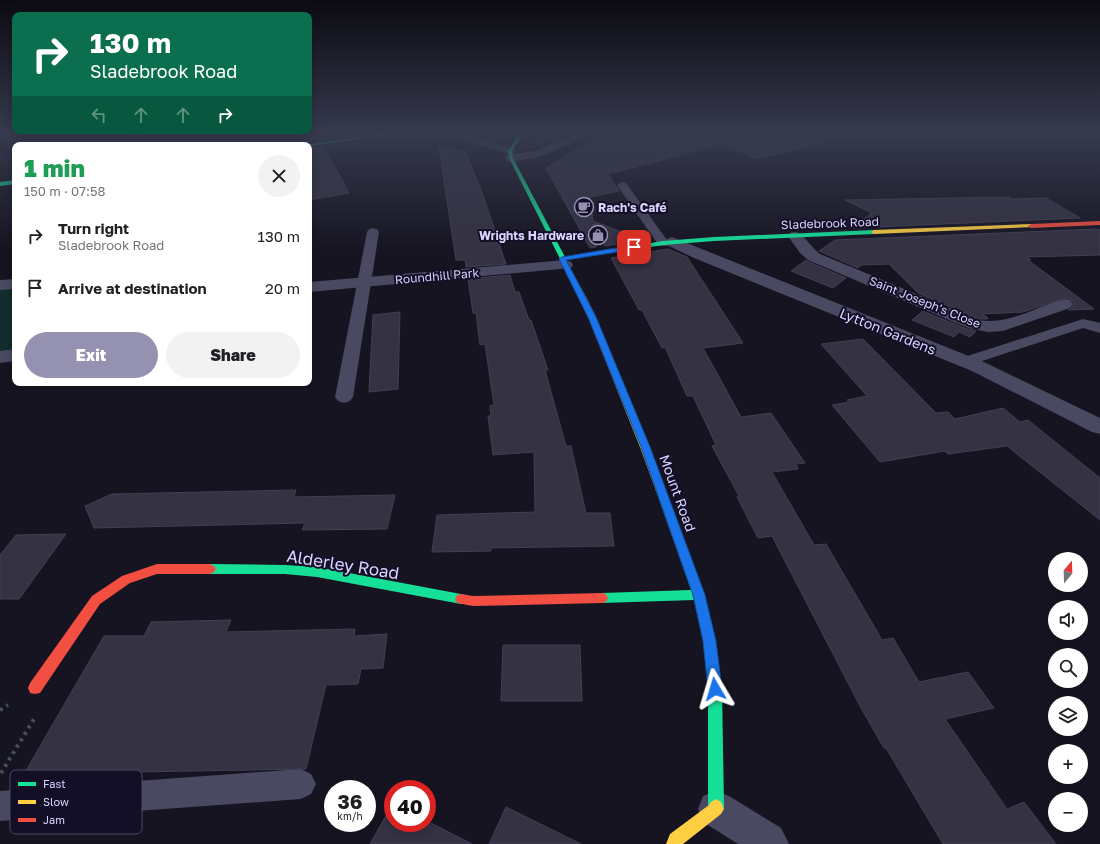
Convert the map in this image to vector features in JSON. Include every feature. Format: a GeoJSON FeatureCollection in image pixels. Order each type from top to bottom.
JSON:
{"type":"FeatureCollection","features":[{"type":"Feature","properties":{"kind":"street","name":"Mount Road"},"geometry":{"type":"LineString","coordinates":[[519,172],[592,317],[645,447],[699,595],[709,641],[715,689],[716,809]]}},
{"type":"Feature","properties":{"kind":"street"},"geometry":{"type":"LineString","coordinates":[[0,184],[12,182]]}},
{"type":"Feature","properties":{"kind":"street","name":"Sladebrook Road"},"geometry":{"type":"LineString","coordinates":[[564,262],[668,243],[714,239],[1100,223]]}},
{"type":"Feature","properties":{"kind":"street","name":"Saint Joseph's Close"},"geometry":{"type":"LineString","coordinates":[[795,236],[805,250],[814,257],[974,324],[988,327],[1003,326],[1064,304]]}},
{"type":"Feature","properties":{"kind":"street","name":"Lytton Gardens"},"geometry":{"type":"LineString","coordinates":[[668,243],[964,362],[1100,427]]}},
{"type":"Feature","properties":{"kind":"street","name":"Roundhill Park"},"geometry":{"type":"LineString","coordinates":[[312,287],[564,262]]}},
{"type":"Feature","properties":{"kind":"street"},"geometry":{"type":"LineString","coordinates":[[0,285],[12,284]]}},
{"type":"Feature","properties":{"kind":"street"},"geometry":{"type":"LineString","coordinates":[[0,357],[12,355]]}},
{"type":"Feature","properties":{"kind":"street","name":"Alderley Road"},"geometry":{"type":"LineString","coordinates":[[35,688],[96,600],[126,579],[157,569],[296,570],[363,580],[428,595],[474,601],[699,595]]}},
{"type":"Feature","properties":{"kind":"street"},"geometry":{"type":"LineString","coordinates":[[674,844],[676,840],[716,809],[768,840],[770,844]]}},
{"type":"Feature","properties":{"kind":"lane"},"geometry":{"type":"LineString","coordinates":[[622,185],[668,243]]}},
{"type":"Feature","properties":{"kind":"lane"},"geometry":{"type":"LineString","coordinates":[[344,397],[373,232]]}},
{"type":"Feature","properties":{"kind":"lane"},"geometry":{"type":"LineString","coordinates":[[964,362],[1082,323],[1100,328]]}},
{"type":"Feature","properties":{"kind":"lane"},"geometry":{"type":"LineString","coordinates":[[142,796],[301,784]]}},
{"type":"Feature","properties":{"kind":"lane"},"geometry":{"type":"LineString","coordinates":[[0,806],[10,805]]}},
{"type":"Feature","properties":{"kind":"path"},"geometry":{"type":"LineString","coordinates":[[0,775],[39,712],[35,688]]}},
{"type":"Feature","properties":{"kind":"green space"},"geometry":{"type":"Polygon","coordinates":[[[12,288],[12,349],[0,351],[0,289],[12,288]]]}},
{"type":"Feature","properties":{"kind":"building"},"geometry":{"type":"Polygon","coordinates":[[[312,172],[338,172],[349,193],[312,199],[312,172]]]}},
{"type":"Feature","properties":{"kind":"building"},"geometry":{"type":"Polygon","coordinates":[[[443,172],[474,172],[484,198],[506,264],[466,267],[465,260],[456,260],[443,172]]]}},
{"type":"Feature","properties":{"kind":"building"},"geometry":{"type":"Polygon","coordinates":[[[548,172],[614,172],[608,174],[619,191],[590,197],[593,221],[643,240],[605,246],[593,224],[596,247],[590,248],[548,172]]]}},
{"type":"Feature","properties":{"kind":"building"},"geometry":{"type":"Polygon","coordinates":[[[1009,197],[1012,199],[1046,198],[1080,218],[851,228],[872,213],[845,200],[1009,197]]]}},
{"type":"Feature","properties":{"kind":"building"},"geometry":{"type":"Polygon","coordinates":[[[1100,230],[1100,255],[1026,257],[1094,309],[1068,310],[1071,309],[1074,303],[1070,299],[1064,298],[1023,312],[982,314],[988,318],[987,319],[979,319],[918,293],[889,264],[861,265],[858,268],[819,251],[835,240],[1100,230]]]}},
{"type":"Feature","properties":{"kind":"building"},"geometry":{"type":"Polygon","coordinates":[[[668,249],[687,257],[743,343],[703,348],[741,417],[771,413],[805,463],[796,464],[798,469],[772,472],[814,545],[826,544],[882,640],[893,638],[919,682],[968,672],[994,708],[945,719],[1007,809],[1024,802],[1056,844],[943,844],[861,708],[772,536],[758,538],[737,497],[739,496],[712,446],[716,445],[693,396],[687,396],[665,347],[662,348],[642,310],[639,310],[611,258],[668,249]]]}},
{"type":"Feature","properties":{"kind":"building"},"geometry":{"type":"Polygon","coordinates":[[[806,260],[846,278],[833,288],[791,271],[806,260]]]}},
{"type":"Feature","properties":{"kind":"building"},"geometry":{"type":"Polygon","coordinates":[[[510,275],[515,292],[519,292],[529,320],[531,320],[548,370],[545,370],[566,446],[571,446],[586,513],[610,513],[614,546],[491,548],[491,551],[432,552],[437,515],[535,512],[534,452],[493,455],[488,416],[491,416],[490,406],[494,405],[485,344],[480,345],[476,313],[473,313],[468,279],[510,275]]]}},
{"type":"Feature","properties":{"kind":"building"},"geometry":{"type":"Polygon","coordinates":[[[923,311],[967,329],[976,331],[970,337],[959,332],[954,337],[912,320],[923,311]]]}},
{"type":"Feature","properties":{"kind":"building"},"geometry":{"type":"Polygon","coordinates":[[[400,312],[398,389],[369,392],[373,315],[400,312]]]}},
{"type":"Feature","properties":{"kind":"building"},"geometry":{"type":"Polygon","coordinates":[[[863,339],[936,413],[948,412],[955,419],[1003,408],[1020,422],[1028,420],[1100,478],[1100,520],[1007,446],[948,454],[945,451],[880,462],[832,405],[849,402],[847,400],[867,396],[821,344],[863,339]]]}},
{"type":"Feature","properties":{"kind":"building"},"geometry":{"type":"Polygon","coordinates":[[[296,490],[294,497],[395,495],[387,529],[302,530],[305,523],[94,528],[85,506],[112,494],[296,490]]]}},
{"type":"Feature","properties":{"kind":"building"},"geometry":{"type":"Polygon","coordinates":[[[66,534],[19,599],[0,599],[0,555],[16,535],[66,534]]]}},
{"type":"Feature","properties":{"kind":"building"},"geometry":{"type":"Polygon","coordinates":[[[231,620],[226,632],[355,629],[354,636],[387,634],[383,668],[361,669],[358,684],[326,685],[306,769],[142,772],[142,770],[26,770],[104,636],[144,636],[151,622],[231,620]]]}},
{"type":"Feature","properties":{"kind":"building"},"geometry":{"type":"Polygon","coordinates":[[[503,645],[580,645],[582,701],[501,701],[503,645]]]}},
{"type":"Feature","properties":{"kind":"building"},"geometry":{"type":"Polygon","coordinates":[[[506,807],[581,844],[489,844],[506,807]]]}},
{"type":"Feature","properties":{"kind":"building"},"geometry":{"type":"Polygon","coordinates":[[[384,819],[384,832],[436,832],[436,826],[472,844],[370,844],[384,819]]]}},
{"type":"Feature","properties":{"kind":"traffic: fast"},"geometry":{"type":"LineString","coordinates":[[518,172],[582,297]]}},
{"type":"Feature","properties":{"kind":"traffic: fast"},"geometry":{"type":"LineString","coordinates":[[0,184],[12,182]]}},
{"type":"Feature","properties":{"kind":"traffic: fast"},"geometry":{"type":"LineString","coordinates":[[562,259],[663,243],[714,239],[874,232]]}},
{"type":"Feature","properties":{"kind":"traffic: fast"},"geometry":{"type":"LineString","coordinates":[[660,488],[699,595],[709,641],[715,689],[716,807]]}},
{"type":"Feature","properties":{"kind":"traffic: fast"},"geometry":{"type":"LineString","coordinates":[[210,569],[285,569],[317,572],[461,599]]}},
{"type":"Feature","properties":{"kind":"traffic: fast"},"geometry":{"type":"LineString","coordinates":[[602,598],[699,595]]}},
{"type":"Feature","properties":{"kind":"traffic: slow"},"geometry":{"type":"LineString","coordinates":[[874,232],[1031,226]]}},
{"type":"Feature","properties":{"kind":"traffic: slow"},"geometry":{"type":"LineString","coordinates":[[582,297],[592,317],[645,447],[660,488]]}},
{"type":"Feature","properties":{"kind":"traffic: slow"},"geometry":{"type":"LineString","coordinates":[[674,844],[676,840],[716,809],[716,807]]}},
{"type":"Feature","properties":{"kind":"traffic: jam"},"geometry":{"type":"LineString","coordinates":[[1031,226],[1100,223]]}},
{"type":"Feature","properties":{"kind":"traffic: jam"},"geometry":{"type":"LineString","coordinates":[[35,688],[96,600],[126,579],[157,569],[210,569]]}},
{"type":"Feature","properties":{"kind":"traffic: jam"},"geometry":{"type":"LineString","coordinates":[[461,599],[473,601],[602,598]]}},
{"type":"Feature","properties":{"kind":"place","name":"Rach's Café"},"geometry":{"type":"Point","coordinates":[584,207]}},
{"type":"Feature","properties":{"kind":"place","name":"Wrights Hardware"},"geometry":{"type":"Point","coordinates":[598,235]}},
{"type":"Feature","properties":{"kind":"route"},"geometry":{"type":"LineString","coordinates":[[634,247],[562,259],[592,317],[645,447],[699,595],[709,641],[715,689]]}}]}
